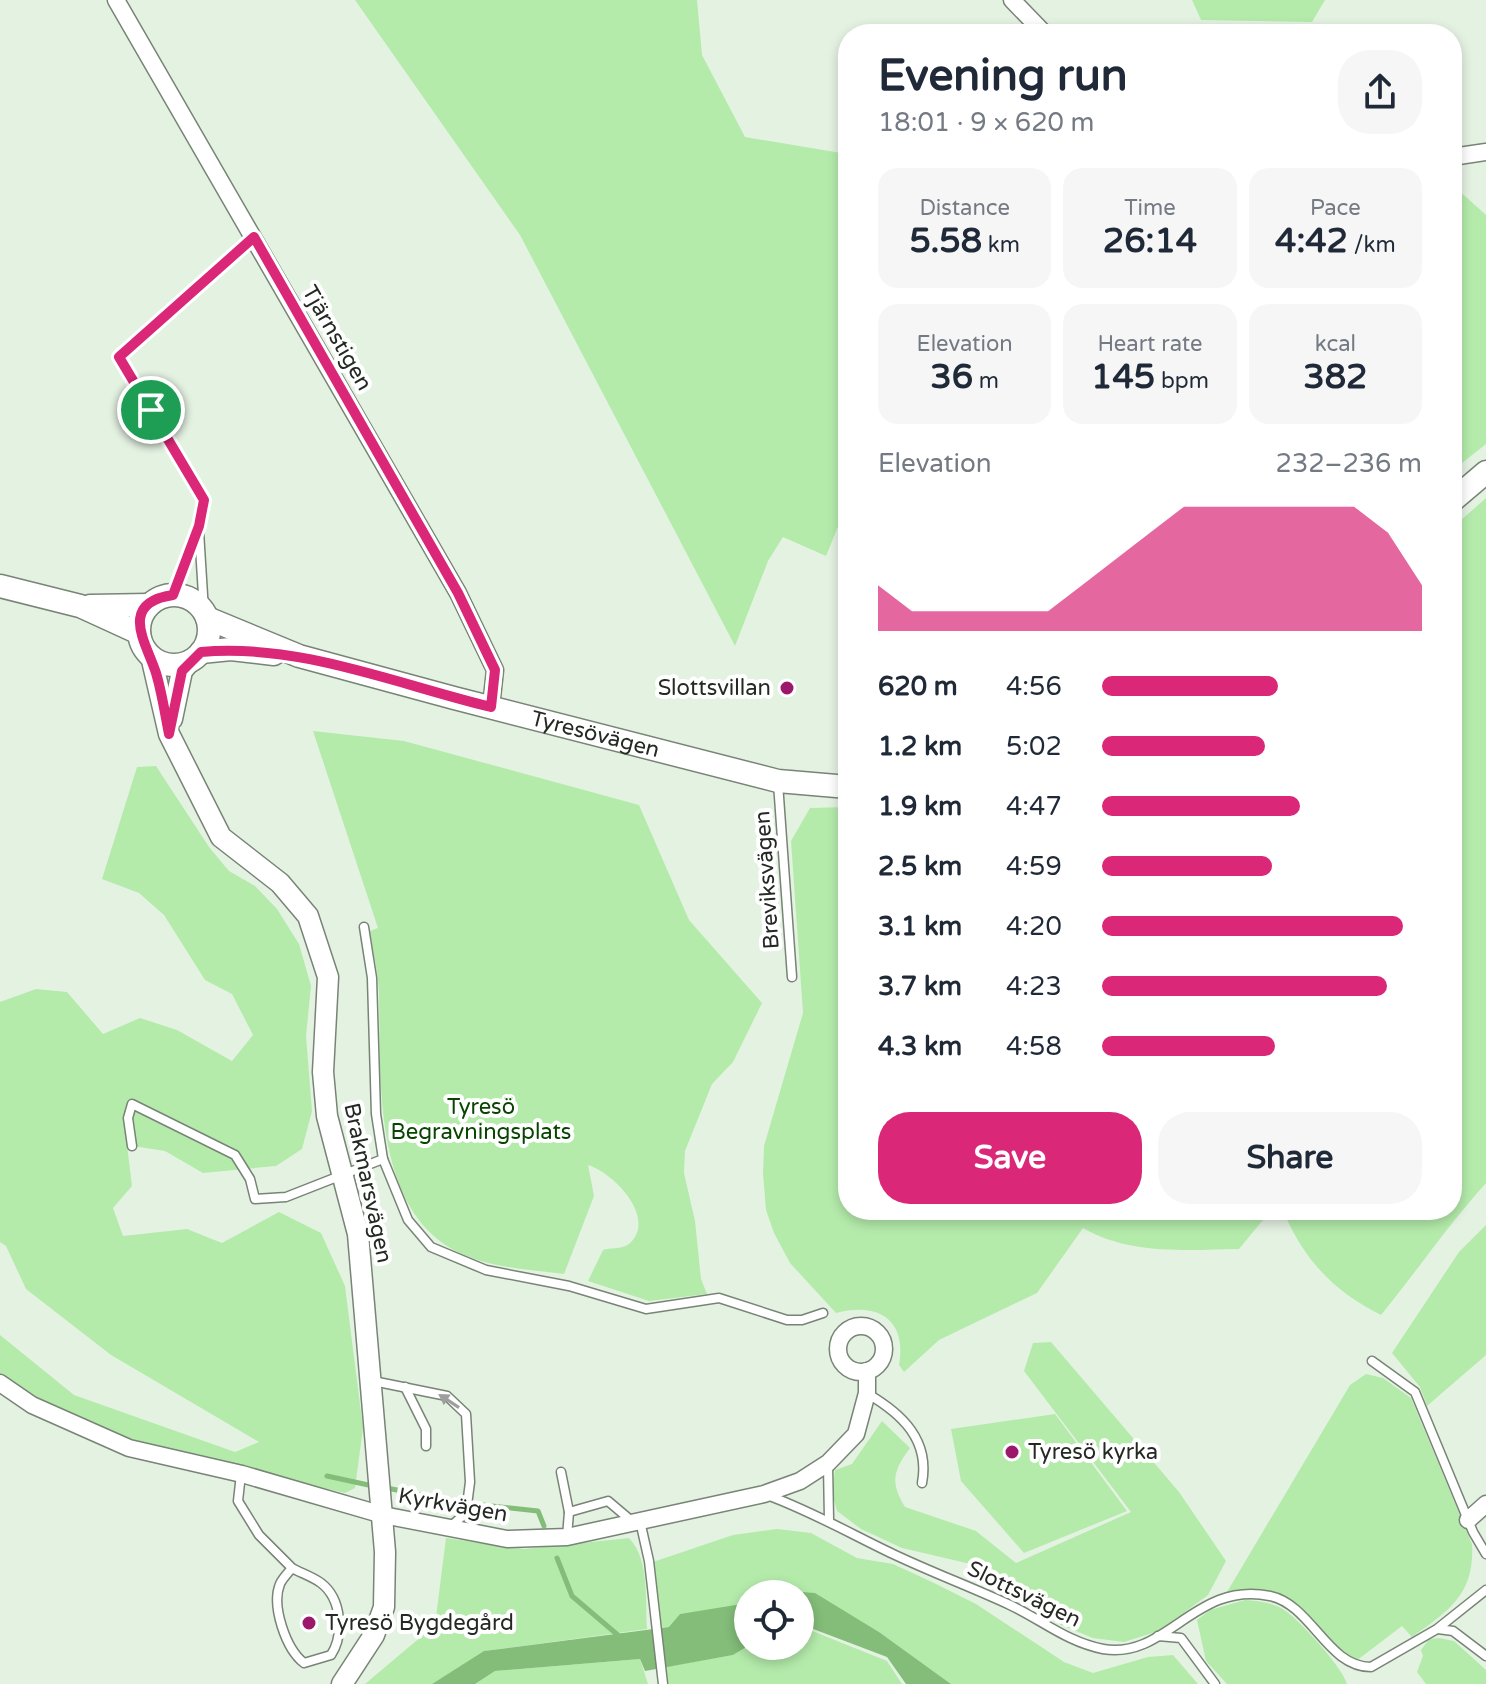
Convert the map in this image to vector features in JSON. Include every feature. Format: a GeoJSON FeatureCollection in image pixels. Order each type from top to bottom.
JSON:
{"type":"FeatureCollection","features":[{"type":"Feature","properties":{"kind":"main road"},"geometry":{"type":"LineString","coordinates":[[1462,492],[1486,472]]}},
{"type":"Feature","properties":{"kind":"main road"},"geometry":{"type":"LineString","coordinates":[[0,586],[80,606],[139,633]]}},
{"type":"Feature","properties":{"kind":"main road","name":"Tyresövägen"},"geometry":{"type":"LineString","coordinates":[[173,595],[193,600],[205,615],[299,656],[778,781],[838,786]]}},
{"type":"Feature","properties":{"kind":"main road"},"geometry":{"type":"LineString","coordinates":[[80,606],[149,605],[173,595]]}},
{"type":"Feature","properties":{"kind":"main road"},"geometry":{"type":"LineString","coordinates":[[149,605],[140,621],[139,633],[151,656]]}},
{"type":"Feature","properties":{"kind":"main road"},"geometry":{"type":"LineString","coordinates":[[196,656],[208,639],[205,615]]}},
{"type":"Feature","properties":{"kind":"main road","name":"Tyresövägen"},"geometry":{"type":"LineString","coordinates":[[151,656],[168,664],[231,649],[299,656]]}},
{"type":"Feature","properties":{"kind":"street","name":"Tjärnstigen"},"geometry":{"type":"LineString","coordinates":[[116,0],[458,593],[495,670],[491,707]]}},
{"type":"Feature","properties":{"kind":"street"},"geometry":{"type":"LineString","coordinates":[[1012,0],[1035,24]]}},
{"type":"Feature","properties":{"kind":"street"},"geometry":{"type":"LineString","coordinates":[[1462,156],[1486,152]]}},
{"type":"Feature","properties":{"kind":"street","name":"Brakmarsvägen"},"geometry":{"type":"LineString","coordinates":[[151,656],[169,734],[221,837],[280,883],[308,916],[328,977],[323,1072],[327,1116],[358,1234],[381,1497],[384,1607],[374,1635],[342,1684]]}},
{"type":"Feature","properties":{"kind":"street"},"geometry":{"type":"LineString","coordinates":[[169,734],[182,671],[196,656]]}},
{"type":"Feature","properties":{"kind":"street","name":"Kyrkvägen"},"geometry":{"type":"LineString","coordinates":[[0,1383],[32,1405],[129,1448],[242,1474],[381,1497],[450,1528],[507,1539],[567,1537],[764,1494],[800,1481],[828,1463],[856,1434],[867,1393],[867,1371]]}},
{"type":"Feature","properties":{"kind":"street"},"geometry":{"type":"LineString","coordinates":[[1468,1520],[1486,1504]]}},
{"type":"Feature","properties":{"kind":"lane"},"geometry":{"type":"LineString","coordinates":[[173,595],[199,526],[204,500],[119,357],[254,237]]}},
{"type":"Feature","properties":{"kind":"lane"},"geometry":{"type":"LineString","coordinates":[[199,526],[205,615]]}},
{"type":"Feature","properties":{"kind":"lane","name":"Breviksvägen"},"geometry":{"type":"LineString","coordinates":[[778,781],[792,977]]}},
{"type":"Feature","properties":{"kind":"lane"},"geometry":{"type":"LineString","coordinates":[[364,927],[372,978],[371,1050],[383,1159],[408,1220],[431,1247],[463,1262],[646,1309],[719,1298],[787,1320],[802,1320],[823,1313]]}},
{"type":"Feature","properties":{"kind":"lane"},"geometry":{"type":"LineString","coordinates":[[132,1146],[128,1118],[132,1104],[235,1155],[250,1179],[255,1199],[286,1197],[383,1159]]}},
{"type":"Feature","properties":{"kind":"lane"},"geometry":{"type":"LineString","coordinates":[[1372,1361],[1415,1392],[1468,1520],[1486,1554]]}},
{"type":"Feature","properties":{"kind":"lane"},"geometry":{"type":"LineString","coordinates":[[372,1381],[447,1396],[466,1414],[468,1498],[466,1511],[450,1528]]}},
{"type":"Feature","properties":{"kind":"lane"},"geometry":{"type":"LineString","coordinates":[[405,1387],[426,1429],[426,1446]]}},
{"type":"Feature","properties":{"kind":"lane"},"geometry":{"type":"LineString","coordinates":[[867,1393],[914,1430],[925,1465],[922,1483]]}},
{"type":"Feature","properties":{"kind":"lane"},"geometry":{"type":"LineString","coordinates":[[828,1463],[829,1520]]}},
{"type":"Feature","properties":{"kind":"lane"},"geometry":{"type":"LineString","coordinates":[[561,1472],[569,1512],[567,1537]]}},
{"type":"Feature","properties":{"kind":"lane"},"geometry":{"type":"LineString","coordinates":[[242,1474],[238,1501],[259,1535],[292,1568],[322,1584],[332,1596],[340,1616],[336,1648],[331,1655],[304,1663],[292,1654],[278,1602],[279,1585],[292,1568]]}},
{"type":"Feature","properties":{"kind":"lane","name":"Slottsvägen"},"geometry":{"type":"LineString","coordinates":[[764,1494],[829,1520],[891,1553],[1014,1607],[1069,1639],[1104,1649],[1130,1649],[1157,1636],[1212,1599],[1239,1595],[1269,1596],[1288,1603],[1346,1660],[1360,1667],[1371,1667],[1437,1629],[1486,1590]]}},
{"type":"Feature","properties":{"kind":"lane"},"geometry":{"type":"LineString","coordinates":[[569,1512],[608,1501],[637,1522],[649,1561],[662,1680]]}},
{"type":"Feature","properties":{"kind":"lane"},"geometry":{"type":"LineString","coordinates":[[1437,1629],[1453,1631],[1486,1656]]}},
{"type":"Feature","properties":{"kind":"lane"},"geometry":{"type":"LineString","coordinates":[[1157,1636],[1181,1638],[1215,1684]]}},
{"type":"Feature","properties":{"kind":"green space"},"geometry":{"type":"Polygon","coordinates":[[[355,0],[697,0],[702,55],[745,137],[838,152],[838,527],[826,556],[783,537],[768,561],[735,646],[520,235],[355,0]]]}},
{"type":"Feature","properties":{"kind":"green space"},"geometry":{"type":"Polygon","coordinates":[[[1192,0],[1325,0],[1312,22],[1201,20],[1192,0]]]}},
{"type":"Feature","properties":{"kind":"green space"},"geometry":{"type":"Polygon","coordinates":[[[1462,193],[1486,215],[1486,444],[1462,463],[1462,193]]]}},
{"type":"Feature","properties":{"kind":"green space"},"geometry":{"type":"Polygon","coordinates":[[[1486,498],[1486,1183],[1462,1211],[1462,519],[1486,498]]]}},
{"type":"Feature","properties":{"kind":"green space","name":"Tyresö Begravningsplats"},"geometry":{"type":"Polygon","coordinates":[[[313,731],[404,741],[639,805],[689,920],[762,1003],[733,1062],[712,1084],[685,1151],[684,1173],[695,1221],[701,1279],[707,1294],[649,1301],[588,1281],[603,1250],[622,1247],[632,1241],[638,1231],[638,1219],[635,1207],[619,1185],[588,1165],[594,1196],[564,1274],[507,1267],[452,1249],[426,1228],[407,1201],[394,1170],[382,1099],[379,989],[370,931],[378,928],[313,731]]]}},
{"type":"Feature","properties":{"kind":"green space"},"geometry":{"type":"Polygon","coordinates":[[[156,766],[209,847],[229,871],[255,886],[277,909],[299,944],[311,986],[306,1036],[312,1111],[302,1149],[276,1166],[203,1173],[165,1151],[127,1145],[132,1186],[113,1208],[123,1236],[187,1229],[222,1243],[279,1212],[321,1233],[345,1286],[363,1428],[355,1488],[345,1493],[143,1446],[38,1400],[0,1374],[0,1335],[74,1395],[235,1452],[259,1442],[111,1355],[26,1289],[6,1246],[0,1242],[0,1002],[36,989],[67,992],[103,1034],[140,1018],[177,1030],[232,1061],[253,1035],[232,994],[205,980],[164,915],[139,893],[102,879],[137,767],[156,766]]]}},
{"type":"Feature","properties":{"kind":"green space"},"geometry":{"type":"Polygon","coordinates":[[[838,807],[838,1220],[1263,1220],[1239,1249],[1139,1247],[1101,1237],[1083,1228],[1037,1293],[939,1340],[904,1372],[899,1365],[898,1336],[894,1325],[886,1318],[865,1310],[836,1313],[790,1263],[774,1233],[766,1210],[763,1173],[764,1146],[803,1013],[791,841],[810,808],[838,807]]]}},
{"type":"Feature","properties":{"kind":"green space"},"geometry":{"type":"Polygon","coordinates":[[[1287,1220],[1455,1220],[1381,1315],[1349,1296],[1323,1274],[1287,1220]]]}},
{"type":"Feature","properties":{"kind":"green space"},"geometry":{"type":"Polygon","coordinates":[[[1486,1225],[1486,1355],[1427,1406],[1420,1387],[1392,1353],[1459,1252],[1486,1225]]]}},
{"type":"Feature","properties":{"kind":"green space"},"geometry":{"type":"Polygon","coordinates":[[[1051,1342],[1179,1492],[1226,1561],[1208,1595],[1159,1631],[1124,1642],[1093,1638],[1061,1625],[992,1569],[902,1548],[861,1529],[837,1511],[832,1493],[835,1470],[852,1464],[882,1421],[910,1448],[900,1463],[896,1477],[897,1490],[905,1507],[976,1531],[1016,1563],[1131,1512],[1024,1371],[1033,1343],[1051,1342]]]}},
{"type":"Feature","properties":{"kind":"green space"},"geometry":{"type":"Polygon","coordinates":[[[1366,1374],[1383,1378],[1411,1398],[1472,1544],[1472,1561],[1464,1589],[1437,1619],[1412,1637],[1402,1626],[1356,1661],[1330,1642],[1289,1600],[1227,1592],[1350,1385],[1366,1374]]]}},
{"type":"Feature","properties":{"kind":"green space"},"geometry":{"type":"Polygon","coordinates":[[[1055,1414],[1127,1511],[1024,1553],[961,1481],[951,1429],[1055,1414]]]}},
{"type":"Feature","properties":{"kind":"green space"},"geometry":{"type":"Polygon","coordinates":[[[777,1529],[811,1533],[857,1558],[893,1564],[976,1604],[1064,1662],[1093,1673],[1148,1657],[1173,1655],[1198,1684],[951,1684],[879,1632],[814,1593],[814,1580],[734,1580],[734,1608],[680,1614],[670,1627],[654,1628],[650,1563],[733,1535],[777,1529]]]}},
{"type":"Feature","properties":{"kind":"green space"},"geometry":{"type":"Polygon","coordinates":[[[446,1538],[524,1549],[629,1538],[636,1547],[643,1569],[647,1629],[485,1651],[432,1684],[365,1684],[435,1625],[446,1538]]]}},
{"type":"Feature","properties":{"kind":"green space"},"geometry":{"type":"Polygon","coordinates":[[[1245,1600],[1273,1605],[1287,1612],[1321,1646],[1347,1684],[1227,1684],[1206,1661],[1197,1620],[1210,1610],[1245,1600]]]}},
{"type":"Feature","properties":{"kind":"green space"},"geometry":{"type":"Polygon","coordinates":[[[814,1632],[887,1661],[902,1684],[665,1684],[664,1667],[733,1655],[734,1660],[814,1660],[814,1632]]]}},
{"type":"Feature","properties":{"kind":"green space"},"geometry":{"type":"Polygon","coordinates":[[[1429,1639],[1454,1641],[1486,1670],[1486,1684],[1426,1684],[1417,1672],[1423,1656],[1421,1650],[1429,1639]]]}},
{"type":"Feature","properties":{"kind":"green space"},"geometry":{"type":"Polygon","coordinates":[[[640,1659],[648,1684],[475,1684],[495,1671],[640,1659]]]}},
{"type":"Feature","properties":{"kind":"shaded area"},"geometry":{"type":"Polygon","coordinates":[[[814,1593],[879,1632],[951,1684],[906,1684],[887,1657],[814,1629],[814,1593]]]}},
{"type":"Feature","properties":{"kind":"shaded area"},"geometry":{"type":"Polygon","coordinates":[[[734,1605],[734,1654],[645,1671],[640,1659],[495,1671],[475,1684],[432,1684],[484,1651],[669,1627],[680,1614],[734,1605]]]}},
{"type":"Feature","properties":{"kind":"waterway"},"geometry":{"type":"LineString","coordinates":[[327,1476],[373,1486]]}},
{"type":"Feature","properties":{"kind":"waterway"},"geometry":{"type":"LineString","coordinates":[[387,1488],[455,1502],[538,1511],[544,1526]]}},
{"type":"Feature","properties":{"kind":"waterway"},"geometry":{"type":"LineString","coordinates":[[557,1558],[572,1596],[619,1636]]}},
{"type":"Feature","properties":{"kind":"place","name":"Slottsvillan"},"geometry":{"type":"Point","coordinates":[787,688]}},
{"type":"Feature","properties":{"kind":"place","name":"Tyresö kyrka"},"geometry":{"type":"Point","coordinates":[1012,1452]}},
{"type":"Feature","properties":{"kind":"place","name":"Tyresö Bygdegård"},"geometry":{"type":"Point","coordinates":[309,1623]}},
{"type":"Feature","properties":{"kind":"route"},"geometry":{"type":"LineString","coordinates":[[254,237],[458,593],[495,670],[491,707],[299,656],[231,649],[201,652],[182,671],[169,734],[151,656],[141,643],[140,621],[153,602],[173,595],[199,526],[204,500],[151,410],[119,357],[254,237]]}}]}
